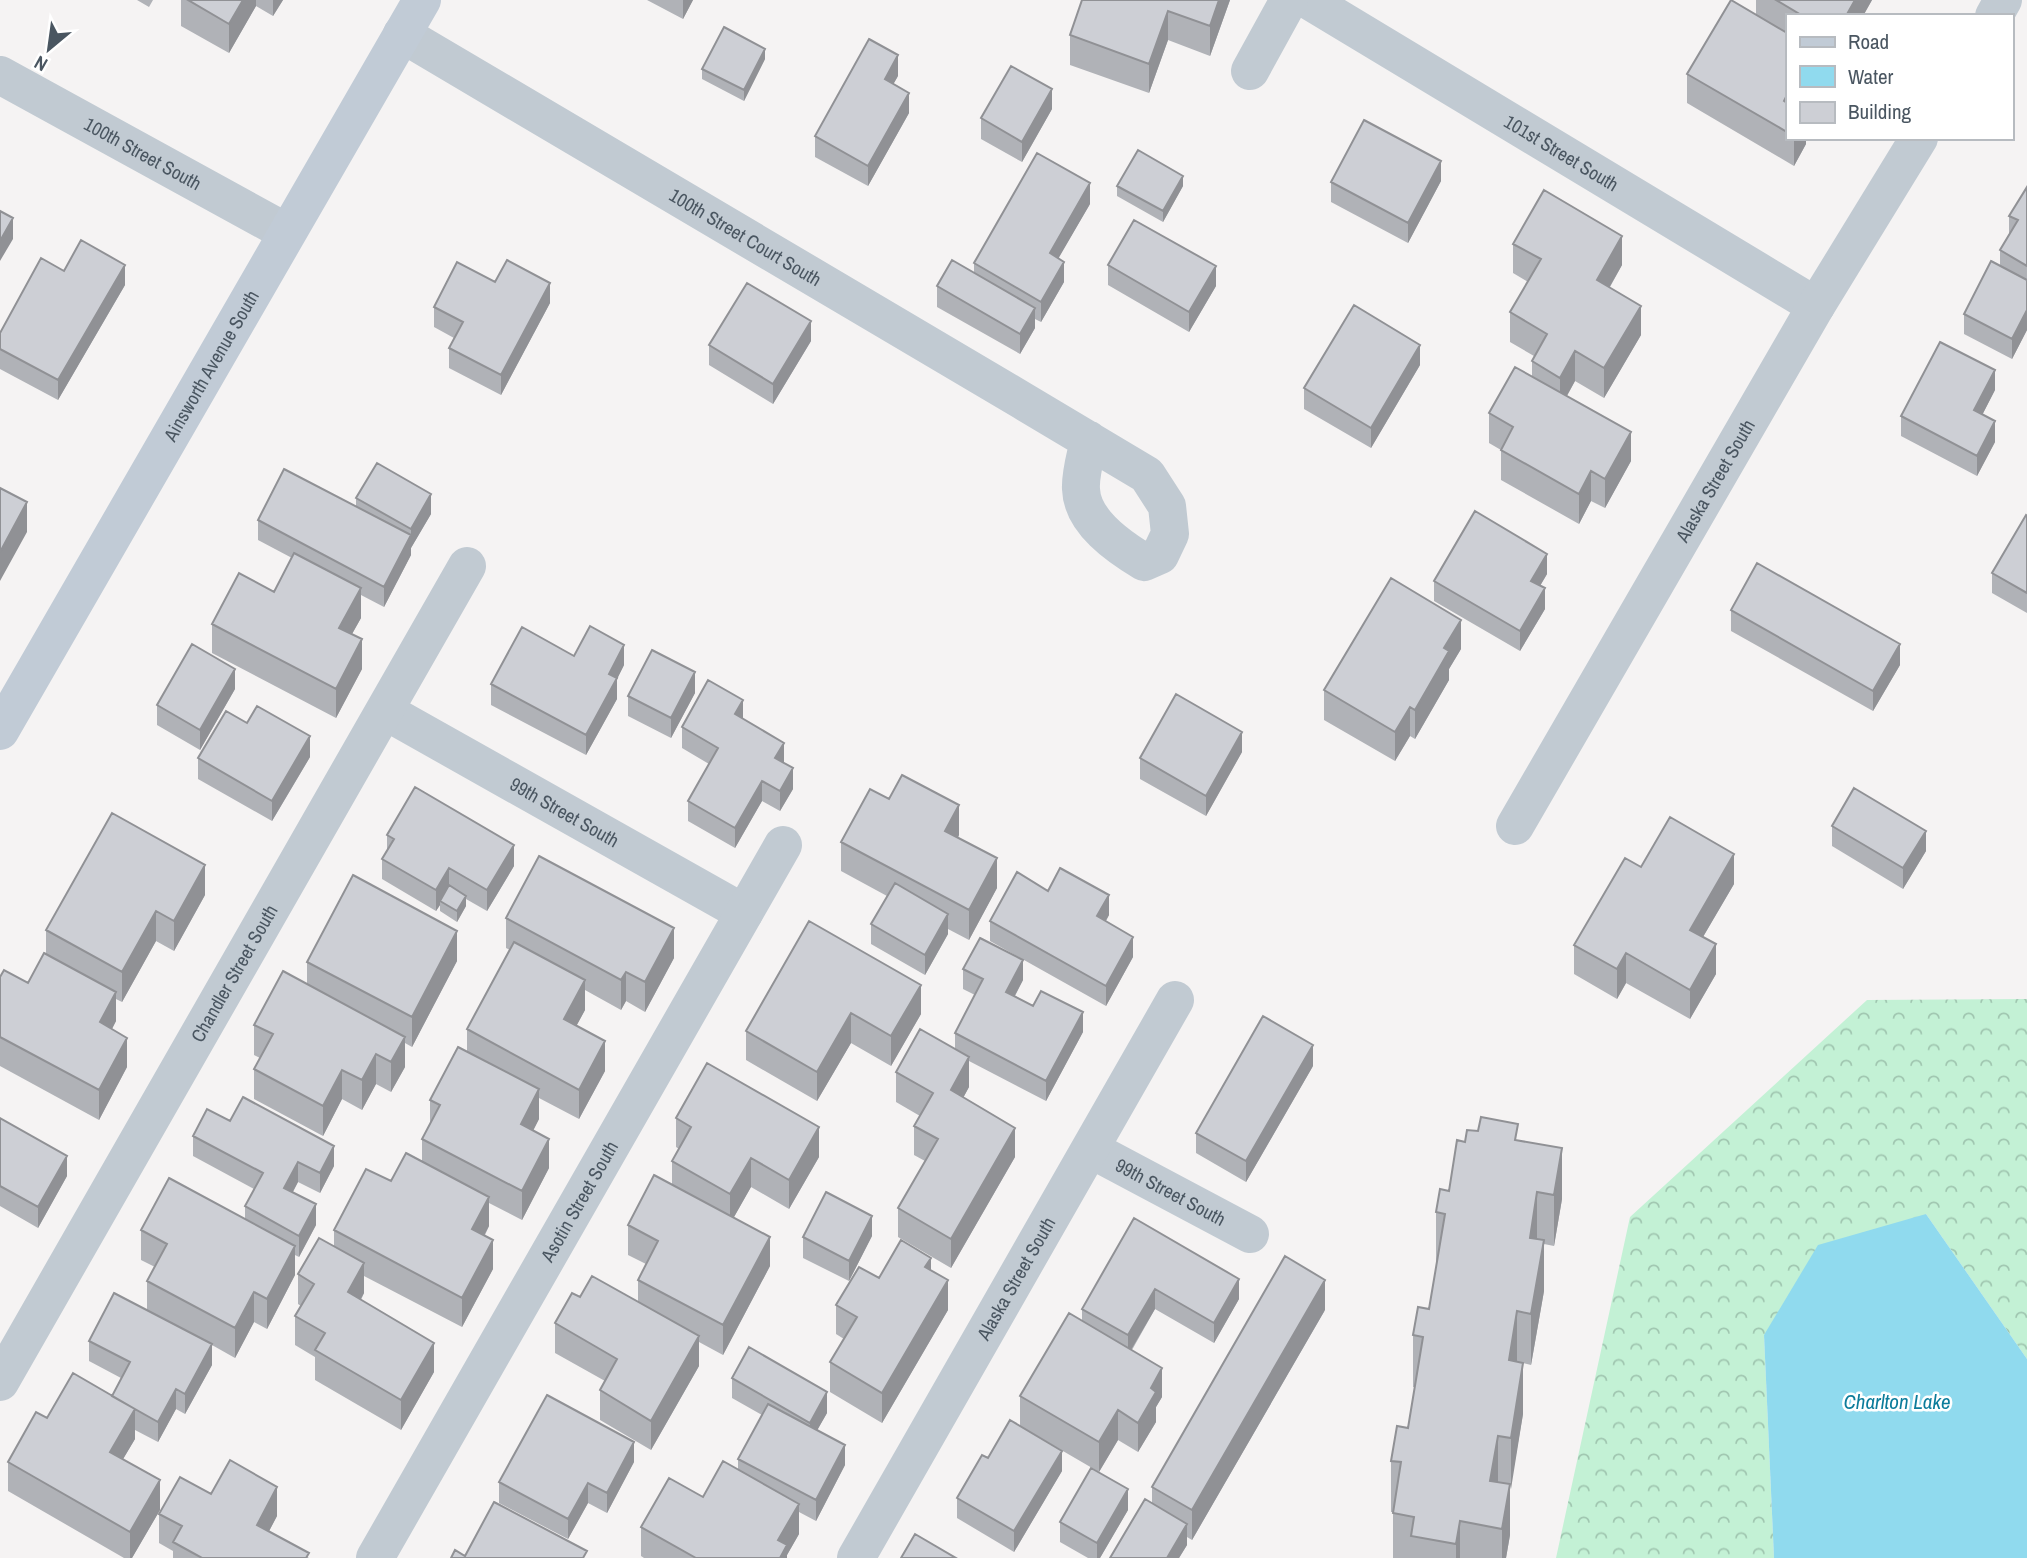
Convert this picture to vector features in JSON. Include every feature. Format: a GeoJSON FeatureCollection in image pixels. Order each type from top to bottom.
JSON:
{"type":"FeatureCollection","features":[{"type":"Feature","properties":{"kind":"street","name":"Ainsworth Avenue South"},"geometry":{"type":"LineString","coordinates":[[0,731],[422,0]]}},
{"type":"Feature","properties":{"kind":"street"},"geometry":{"type":"LineString","coordinates":[[1250,71],[1289,0]]}},
{"type":"Feature","properties":{"kind":"street","name":"101st Street South"},"geometry":{"type":"LineString","coordinates":[[1308,0],[1816,306]]}},
{"type":"Feature","properties":{"kind":"street","name":"100th Street Court South"},"geometry":{"type":"LineString","coordinates":[[402,34],[1089,440]]}},
{"type":"Feature","properties":{"kind":"street","name":"100th Street South"},"geometry":{"type":"LineString","coordinates":[[0,75],[286,232]]}},
{"type":"Feature","properties":{"kind":"street","name":"Alaska Street South"},"geometry":{"type":"LineString","coordinates":[[1516,826],[1816,306],[1918,140]]}},
{"type":"Feature","properties":{"kind":"street","name":"Chandler Street South"},"geometry":{"type":"LineString","coordinates":[[0,1382],[467,566]]}},
{"type":"Feature","properties":{"kind":"street","name":"99th Street South"},"geometry":{"type":"LineString","coordinates":[[385,711],[744,913]]}},
{"type":"Feature","properties":{"kind":"street","name":"Asotin Street South"},"geometry":{"type":"LineString","coordinates":[[375,1558],[783,845]]}},
{"type":"Feature","properties":{"kind":"street","name":"Alaska Street South"},"geometry":{"type":"LineString","coordinates":[[856,1558],[1092,1150],[1175,1000]]}},
{"type":"Feature","properties":{"kind":"street","name":"99th Street South"},"geometry":{"type":"LineString","coordinates":[[1092,1150],[1250,1234]]}},
{"type":"Feature","properties":{"kind":"green space"},"geometry":{"type":"Polygon","coordinates":[[[2027,999],[2027,1359],[1926,1214],[1764,1335],[1774,1558],[1556,1558],[1630,1217],[1867,1000],[2027,999]]]}},
{"type":"Feature","properties":{"kind":"water","name":"Charlton Lake"},"geometry":{"type":"Polygon","coordinates":[[[1926,1214],[2027,1359],[2027,1558],[1774,1558],[1764,1335],[1818,1245],[1926,1214]]]}},
{"type":"Feature","properties":{"kind":"building"},"geometry":{"type":"Polygon","coordinates":[[[188,0],[243,0],[229,24],[188,0]]]}},
{"type":"Feature","properties":{"kind":"building"},"geometry":{"type":"Polygon","coordinates":[[[1082,0],[1219,0],[1210,26],[1168,11],[1149,64],[1070,35],[1082,0]]]}},
{"type":"Feature","properties":{"kind":"building"},"geometry":{"type":"Polygon","coordinates":[[[1731,0],[1786,32],[1786,131],[1687,74],[1731,0]]]}},
{"type":"Feature","properties":{"kind":"building"},"geometry":{"type":"Polygon","coordinates":[[[1776,0],[1855,0],[1847,14],[1800,14],[1776,0]]]}},
{"type":"Feature","properties":{"kind":"building"},"geometry":{"type":"Polygon","coordinates":[[[724,27],[765,49],[744,90],[702,69],[724,27]]]}},
{"type":"Feature","properties":{"kind":"building"},"geometry":{"type":"Polygon","coordinates":[[[869,39],[898,55],[885,79],[909,93],[868,166],[815,136],[869,39]]]}},
{"type":"Feature","properties":{"kind":"building"},"geometry":{"type":"Polygon","coordinates":[[[1011,66],[1052,89],[1022,142],[981,118],[1011,66]]]}},
{"type":"Feature","properties":{"kind":"building"},"geometry":{"type":"Polygon","coordinates":[[[1364,120],[1441,161],[1408,223],[1331,182],[1364,120]]]}},
{"type":"Feature","properties":{"kind":"building"},"geometry":{"type":"Polygon","coordinates":[[[1138,150],[1183,176],[1163,211],[1117,186],[1138,150]]]}},
{"type":"Feature","properties":{"kind":"building"},"geometry":{"type":"Polygon","coordinates":[[[1037,153],[1090,183],[1050,253],[1064,262],[1041,302],[974,263],[1037,153]]]}},
{"type":"Feature","properties":{"kind":"building"},"geometry":{"type":"Polygon","coordinates":[[[2027,187],[2027,266],[2000,250],[2018,220],[2009,216],[2027,187]]]}},
{"type":"Feature","properties":{"kind":"building"},"geometry":{"type":"Polygon","coordinates":[[[1544,190],[1622,236],[1597,280],[1641,306],[1604,368],[1575,351],[1560,378],[1532,361],[1547,334],[1510,312],[1541,259],[1513,244],[1544,190]]]}},
{"type":"Feature","properties":{"kind":"building"},"geometry":{"type":"Polygon","coordinates":[[[0,211],[13,218],[0,241],[0,211]]]}},
{"type":"Feature","properties":{"kind":"building"},"geometry":{"type":"Polygon","coordinates":[[[1134,220],[1216,266],[1189,312],[1108,265],[1134,220]]]}},
{"type":"Feature","properties":{"kind":"building"},"geometry":{"type":"Polygon","coordinates":[[[81,240],[125,265],[58,380],[0,349],[0,333],[41,258],[64,271],[81,240]]]}},
{"type":"Feature","properties":{"kind":"building"},"geometry":{"type":"Polygon","coordinates":[[[507,260],[550,283],[501,375],[449,348],[463,322],[434,307],[457,262],[495,282],[507,260]]]}},
{"type":"Feature","properties":{"kind":"building"},"geometry":{"type":"Polygon","coordinates":[[[952,260],[1035,308],[1020,334],[937,286],[952,260]]]}},
{"type":"Feature","properties":{"kind":"building"},"geometry":{"type":"Polygon","coordinates":[[[1991,261],[2027,280],[2027,310],[2012,339],[1964,314],[1991,261]]]}},
{"type":"Feature","properties":{"kind":"building"},"geometry":{"type":"Polygon","coordinates":[[[747,283],[811,321],[773,384],[709,345],[747,283]]]}},
{"type":"Feature","properties":{"kind":"building"},"geometry":{"type":"Polygon","coordinates":[[[1354,305],[1420,345],[1371,428],[1304,388],[1354,305]]]}},
{"type":"Feature","properties":{"kind":"building"},"geometry":{"type":"Polygon","coordinates":[[[1940,342],[1995,370],[1974,410],[1995,421],[1977,456],[1901,416],[1940,342]]]}},
{"type":"Feature","properties":{"kind":"building"},"geometry":{"type":"Polygon","coordinates":[[[1515,367],[1631,432],[1605,479],[1591,471],[1579,494],[1501,450],[1513,427],[1489,413],[1515,367]]]}},
{"type":"Feature","properties":{"kind":"building"},"geometry":{"type":"Polygon","coordinates":[[[377,463],[431,494],[411,529],[356,498],[377,463]]]}},
{"type":"Feature","properties":{"kind":"building"},"geometry":{"type":"Polygon","coordinates":[[[284,469],[411,535],[384,587],[258,520],[284,469]]]}},
{"type":"Feature","properties":{"kind":"building"},"geometry":{"type":"Polygon","coordinates":[[[0,488],[27,502],[0,552],[0,488]]]}},
{"type":"Feature","properties":{"kind":"building"},"geometry":{"type":"Polygon","coordinates":[[[1475,511],[1547,554],[1531,581],[1545,588],[1520,631],[1434,581],[1475,511]]]}},
{"type":"Feature","properties":{"kind":"building"},"geometry":{"type":"Polygon","coordinates":[[[2027,516],[2027,593],[1992,573],[2027,516]]]}},
{"type":"Feature","properties":{"kind":"building"},"geometry":{"type":"Polygon","coordinates":[[[294,553],[361,588],[339,628],[362,639],[336,689],[212,624],[239,573],[274,592],[294,553]]]}},
{"type":"Feature","properties":{"kind":"building"},"geometry":{"type":"Polygon","coordinates":[[[1757,563],[1900,644],[1873,691],[1731,610],[1757,563]]]}},
{"type":"Feature","properties":{"kind":"building"},"geometry":{"type":"Polygon","coordinates":[[[1391,578],[1461,620],[1444,648],[1449,651],[1415,710],[1410,707],[1395,732],[1324,690],[1391,578]]]}},
{"type":"Feature","properties":{"kind":"building"},"geometry":{"type":"Polygon","coordinates":[[[590,626],[624,645],[609,674],[617,678],[586,735],[491,684],[522,627],[574,656],[590,626]]]}},
{"type":"Feature","properties":{"kind":"building"},"geometry":{"type":"Polygon","coordinates":[[[192,644],[235,669],[200,730],[157,705],[192,644]]]}},
{"type":"Feature","properties":{"kind":"building"},"geometry":{"type":"Polygon","coordinates":[[[652,650],[695,672],[671,718],[628,696],[652,650]]]}},
{"type":"Feature","properties":{"kind":"building"},"geometry":{"type":"Polygon","coordinates":[[[708,680],[743,700],[735,714],[784,743],[775,758],[793,768],[780,791],[762,781],[735,828],[688,801],[718,748],[682,727],[708,680]]]}},
{"type":"Feature","properties":{"kind":"building"},"geometry":{"type":"Polygon","coordinates":[[[1176,694],[1242,732],[1206,796],[1140,758],[1176,694]]]}},
{"type":"Feature","properties":{"kind":"building"},"geometry":{"type":"Polygon","coordinates":[[[257,706],[310,736],[272,801],[198,758],[226,711],[247,723],[257,706]]]}},
{"type":"Feature","properties":{"kind":"building"},"geometry":{"type":"Polygon","coordinates":[[[902,775],[959,805],[945,831],[997,858],[969,910],[841,842],[870,789],[889,799],[902,775]]]}},
{"type":"Feature","properties":{"kind":"building"},"geometry":{"type":"Polygon","coordinates":[[[415,787],[514,845],[487,890],[449,868],[436,890],[382,859],[394,839],[387,835],[415,787]]]}},
{"type":"Feature","properties":{"kind":"building"},"geometry":{"type":"Polygon","coordinates":[[[1854,788],[1926,831],[1903,868],[1832,826],[1854,788]]]}},
{"type":"Feature","properties":{"kind":"building"},"geometry":{"type":"Polygon","coordinates":[[[112,813],[205,865],[174,921],[156,911],[122,972],[46,930],[112,813]]]}},
{"type":"Feature","properties":{"kind":"building"},"geometry":{"type":"Polygon","coordinates":[[[1670,817],[1734,854],[1690,930],[1716,944],[1690,990],[1626,953],[1617,969],[1574,945],[1625,858],[1641,867],[1670,817]]]}},
{"type":"Feature","properties":{"kind":"building"},"geometry":{"type":"Polygon","coordinates":[[[539,856],[674,928],[645,982],[626,972],[621,980],[506,918],[539,856]]]}},
{"type":"Feature","properties":{"kind":"building"},"geometry":{"type":"Polygon","coordinates":[[[1060,868],[1109,895],[1097,916],[1133,937],[1106,986],[990,921],[1017,872],[1048,891],[1060,868]]]}},
{"type":"Feature","properties":{"kind":"building"},"geometry":{"type":"Polygon","coordinates":[[[353,875],[457,931],[412,1017],[307,962],[353,875]]]}},
{"type":"Feature","properties":{"kind":"building"},"geometry":{"type":"Polygon","coordinates":[[[895,883],[948,914],[925,955],[871,924],[895,883]]]}},
{"type":"Feature","properties":{"kind":"building"},"geometry":{"type":"Polygon","coordinates":[[[449,885],[466,896],[457,911],[440,901],[449,885]]]}},
{"type":"Feature","properties":{"kind":"building"},"geometry":{"type":"Polygon","coordinates":[[[809,921],[921,985],[891,1036],[851,1013],[817,1072],[746,1031],[809,921]]]}},
{"type":"Feature","properties":{"kind":"building"},"geometry":{"type":"Polygon","coordinates":[[[980,938],[1023,960],[1006,992],[1033,1006],[1041,991],[1083,1012],[1046,1081],[955,1033],[983,979],[963,969],[980,938]]]}},
{"type":"Feature","properties":{"kind":"building"},"geometry":{"type":"Polygon","coordinates":[[[514,942],[585,980],[564,1019],[605,1041],[579,1090],[467,1029],[514,942]]]}},
{"type":"Feature","properties":{"kind":"building"},"geometry":{"type":"Polygon","coordinates":[[[44,953],[116,992],[100,1022],[127,1038],[99,1090],[0,1037],[0,977],[4,970],[28,983],[44,953]]]}},
{"type":"Feature","properties":{"kind":"building"},"geometry":{"type":"Polygon","coordinates":[[[283,971],[405,1037],[391,1062],[376,1054],[362,1080],[342,1070],[323,1106],[254,1069],[273,1034],[254,1025],[283,971]]]}},
{"type":"Feature","properties":{"kind":"building"},"geometry":{"type":"Polygon","coordinates":[[[1263,1016],[1313,1045],[1246,1161],[1196,1133],[1263,1016]]]}},
{"type":"Feature","properties":{"kind":"building"},"geometry":{"type":"Polygon","coordinates":[[[920,1029],[969,1057],[951,1090],[1015,1128],[951,1239],[898,1208],[938,1139],[914,1126],[933,1093],[896,1072],[920,1029]]]}},
{"type":"Feature","properties":{"kind":"building"},"geometry":{"type":"Polygon","coordinates":[[[458,1047],[539,1089],[521,1124],[549,1139],[522,1191],[422,1139],[440,1105],[430,1100],[458,1047]]]}},
{"type":"Feature","properties":{"kind":"building"},"geometry":{"type":"Polygon","coordinates":[[[707,1063],[819,1127],[789,1180],[751,1158],[730,1194],[672,1161],[691,1127],[676,1118],[707,1063]]]}},
{"type":"Feature","properties":{"kind":"building"},"geometry":{"type":"Polygon","coordinates":[[[243,1097],[334,1146],[320,1173],[298,1162],[284,1188],[316,1204],[299,1236],[245,1206],[263,1173],[193,1136],[207,1109],[230,1121],[243,1097]]]}},
{"type":"Feature","properties":{"kind":"building"},"geometry":{"type":"Polygon","coordinates":[[[1481,1117],[1518,1124],[1515,1140],[1562,1148],[1554,1195],[1537,1192],[1530,1238],[1544,1240],[1531,1314],[1517,1311],[1509,1360],[1523,1363],[1511,1438],[1498,1436],[1490,1481],[1510,1484],[1502,1529],[1460,1521],[1456,1544],[1411,1536],[1414,1517],[1393,1513],[1401,1462],[1391,1461],[1397,1426],[1408,1428],[1423,1337],[1413,1335],[1418,1307],[1429,1309],[1445,1214],[1436,1212],[1440,1189],[1449,1191],[1457,1140],[1465,1142],[1467,1130],[1478,1131],[1481,1117]]]}},
{"type":"Feature","properties":{"kind":"building"},"geometry":{"type":"Polygon","coordinates":[[[0,1118],[67,1156],[38,1207],[0,1186],[0,1118]]]}},
{"type":"Feature","properties":{"kind":"building"},"geometry":{"type":"Polygon","coordinates":[[[406,1153],[489,1197],[472,1229],[493,1240],[462,1298],[334,1230],[366,1169],[391,1181],[406,1153]]]}},
{"type":"Feature","properties":{"kind":"building"},"geometry":{"type":"Polygon","coordinates":[[[654,1175],[770,1237],[723,1325],[638,1280],[658,1241],[628,1225],[654,1175]]]}},
{"type":"Feature","properties":{"kind":"building"},"geometry":{"type":"Polygon","coordinates":[[[169,1178],[295,1246],[267,1299],[254,1292],[235,1328],[147,1281],[167,1244],[141,1230],[169,1178]]]}},
{"type":"Feature","properties":{"kind":"building"},"geometry":{"type":"Polygon","coordinates":[[[826,1192],[872,1216],[849,1261],[803,1237],[826,1192]]]}},
{"type":"Feature","properties":{"kind":"building"},"geometry":{"type":"Polygon","coordinates":[[[1134,1218],[1239,1279],[1214,1323],[1155,1289],[1128,1335],[1082,1309],[1134,1218]]]}},
{"type":"Feature","properties":{"kind":"building"},"geometry":{"type":"Polygon","coordinates":[[[319,1238],[364,1263],[348,1292],[434,1343],[401,1400],[315,1350],[325,1333],[295,1316],[314,1284],[298,1274],[319,1238]]]}},
{"type":"Feature","properties":{"kind":"building"},"geometry":{"type":"Polygon","coordinates":[[[901,1240],[931,1258],[925,1267],[948,1280],[882,1393],[830,1362],[857,1317],[836,1305],[859,1267],[879,1278],[901,1240]]]}},
{"type":"Feature","properties":{"kind":"building"},"geometry":{"type":"Polygon","coordinates":[[[1285,1256],[1325,1280],[1192,1510],[1152,1487],[1285,1256]]]}},
{"type":"Feature","properties":{"kind":"building"},"geometry":{"type":"Polygon","coordinates":[[[592,1276],[699,1336],[651,1421],[600,1390],[617,1359],[555,1323],[572,1293],[580,1297],[592,1276]]]}},
{"type":"Feature","properties":{"kind":"building"},"geometry":{"type":"Polygon","coordinates":[[[114,1293],[212,1344],[185,1394],[176,1389],[158,1422],[112,1396],[130,1362],[89,1341],[114,1293]]]}},
{"type":"Feature","properties":{"kind":"building"},"geometry":{"type":"Polygon","coordinates":[[[1069,1313],[1162,1368],[1151,1388],[1156,1392],[1138,1423],[1118,1410],[1099,1442],[1020,1396],[1069,1313]]]}},
{"type":"Feature","properties":{"kind":"building"},"geometry":{"type":"Polygon","coordinates":[[[749,1347],[827,1392],[810,1423],[732,1378],[749,1347]]]}},
{"type":"Feature","properties":{"kind":"building"},"geometry":{"type":"Polygon","coordinates":[[[73,1373],[135,1409],[110,1452],[160,1480],[130,1532],[8,1462],[36,1412],[47,1418],[73,1373]]]}},
{"type":"Feature","properties":{"kind":"building"},"geometry":{"type":"Polygon","coordinates":[[[547,1395],[634,1442],[607,1493],[588,1483],[568,1519],[499,1482],[547,1395]]]}},
{"type":"Feature","properties":{"kind":"building"},"geometry":{"type":"Polygon","coordinates":[[[768,1404],[845,1445],[816,1500],[738,1459],[768,1404]]]}},
{"type":"Feature","properties":{"kind":"building"},"geometry":{"type":"Polygon","coordinates":[[[1010,1420],[1062,1451],[1014,1531],[957,1498],[982,1455],[988,1458],[1010,1420]]]}},
{"type":"Feature","properties":{"kind":"building"},"geometry":{"type":"Polygon","coordinates":[[[230,1460],[277,1487],[257,1525],[309,1553],[306,1558],[202,1558],[173,1542],[182,1526],[159,1514],[180,1477],[211,1494],[230,1460]]]}},
{"type":"Feature","properties":{"kind":"building"},"geometry":{"type":"Polygon","coordinates":[[[723,1461],[799,1504],[778,1540],[787,1545],[780,1558],[696,1558],[641,1527],[669,1478],[703,1497],[723,1461]]]}},
{"type":"Feature","properties":{"kind":"building"},"geometry":{"type":"Polygon","coordinates":[[[1091,1468],[1128,1489],[1097,1543],[1060,1522],[1091,1468]]]}},
{"type":"Feature","properties":{"kind":"building"},"geometry":{"type":"Polygon","coordinates":[[[1145,1499],[1187,1524],[1167,1558],[1110,1558],[1145,1499]]]}},
{"type":"Feature","properties":{"kind":"building"},"geometry":{"type":"Polygon","coordinates":[[[494,1502],[587,1551],[583,1558],[451,1558],[455,1550],[465,1556],[494,1502]]]}},
{"type":"Feature","properties":{"kind":"building"},"geometry":{"type":"Polygon","coordinates":[[[915,1534],[956,1558],[901,1558],[915,1534]]]}}]}
